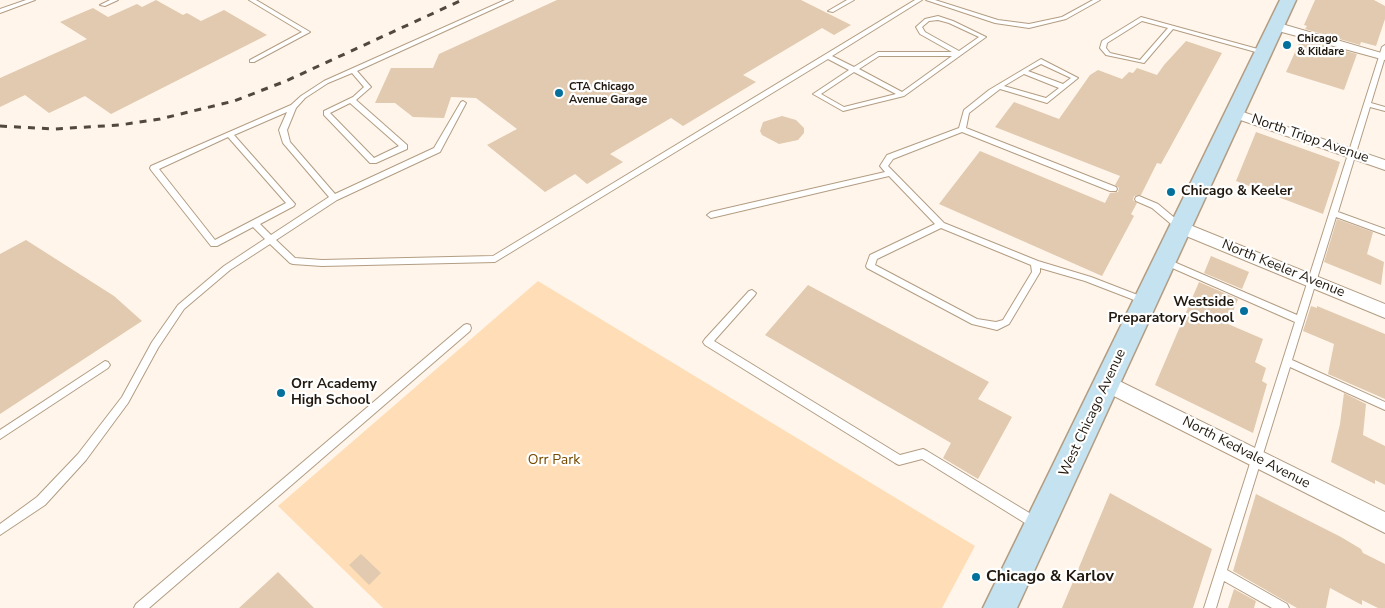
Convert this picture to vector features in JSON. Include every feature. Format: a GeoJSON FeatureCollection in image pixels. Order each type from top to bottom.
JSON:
{"type":"FeatureCollection","features":[{"type":"Feature","properties":{"kind":"main road","name":"West Chicago Avenue"},"geometry":{"type":"LineString","coordinates":[[1000,608],[1288,0]]}},
{"type":"Feature","properties":{"kind":"street"},"geometry":{"type":"LineString","coordinates":[[1275,26],[1383,52]]}},
{"type":"Feature","properties":{"kind":"street","name":"North Tripp Avenue"},"geometry":{"type":"LineString","coordinates":[[1234,113],[1385,165]]}},
{"type":"Feature","properties":{"kind":"street","name":"North Keeler Avenue"},"geometry":{"type":"LineString","coordinates":[[1180,227],[1385,311]]}},
{"type":"Feature","properties":{"kind":"street","name":"North Kedvale Avenue"},"geometry":{"type":"LineString","coordinates":[[1107,383],[1385,523]]}},
{"type":"Feature","properties":{"kind":"lane"},"geometry":{"type":"LineString","coordinates":[[0,12],[32,0]]}},
{"type":"Feature","properties":{"kind":"lane"},"geometry":{"type":"LineString","coordinates":[[103,5],[115,0]]}},
{"type":"Feature","properties":{"kind":"lane"},"geometry":{"type":"LineString","coordinates":[[252,0],[307,32],[252,61]]}},
{"type":"Feature","properties":{"kind":"lane"},"geometry":{"type":"LineString","coordinates":[[229,134],[291,204],[214,244],[154,168],[229,134],[293,107],[314,88],[510,0]]}},
{"type":"Feature","properties":{"kind":"lane"},"geometry":{"type":"LineString","coordinates":[[831,11],[851,0]]}},
{"type":"Feature","properties":{"kind":"lane"},"geometry":{"type":"LineString","coordinates":[[254,223],[293,261],[322,263],[495,259],[919,0]]}},
{"type":"Feature","properties":{"kind":"lane"},"geometry":{"type":"LineString","coordinates":[[930,0],[997,22],[1029,26],[1064,18],[1097,0]]}},
{"type":"Feature","properties":{"kind":"lane"},"geometry":{"type":"LineString","coordinates":[[960,54],[878,54],[816,94],[843,109],[902,95],[960,54],[983,37],[938,18],[927,20],[919,26],[922,33],[960,54]]}},
{"type":"Feature","properties":{"kind":"lane"},"geometry":{"type":"LineString","coordinates":[[1172,27],[1142,62],[1108,54],[1103,48],[1104,42],[1141,19],[1172,27],[1263,52]]}},
{"type":"Feature","properties":{"kind":"lane"},"geometry":{"type":"LineString","coordinates":[[1210,608],[1383,52]]}},
{"type":"Feature","properties":{"kind":"lane"},"geometry":{"type":"LineString","coordinates":[[828,56],[902,95]]}},
{"type":"Feature","properties":{"kind":"lane"},"geometry":{"type":"LineString","coordinates":[[962,129],[966,112],[991,91],[1041,61],[1074,78],[1046,101],[1001,86]]}},
{"type":"Feature","properties":{"kind":"lane"},"geometry":{"type":"LineString","coordinates":[[352,100],[404,146],[373,161],[326,112],[352,100],[368,87],[353,70]]}},
{"type":"Feature","properties":{"kind":"lane"},"geometry":{"type":"LineString","coordinates":[[1024,72],[1064,87]]}},
{"type":"Feature","properties":{"kind":"lane"},"geometry":{"type":"LineString","coordinates":[[0,530],[41,500],[82,457],[125,400],[155,346],[181,307],[227,268],[334,198],[437,150],[463,104]]}},
{"type":"Feature","properties":{"kind":"lane"},"geometry":{"type":"LineString","coordinates":[[1367,104],[1385,110]]}},
{"type":"Feature","properties":{"kind":"lane"},"geometry":{"type":"LineString","coordinates":[[293,107],[283,130],[287,143],[334,198]]}},
{"type":"Feature","properties":{"kind":"lane"},"geometry":{"type":"LineString","coordinates":[[1113,189],[962,129],[890,157],[884,166],[941,225],[1035,263],[1088,279],[1145,301]]}},
{"type":"Feature","properties":{"kind":"lane"},"geometry":{"type":"LineString","coordinates":[[711,215],[890,173]]}},
{"type":"Feature","properties":{"kind":"lane"},"geometry":{"type":"LineString","coordinates":[[1139,199],[1155,206],[1180,227]]}},
{"type":"Feature","properties":{"kind":"lane"},"geometry":{"type":"LineString","coordinates":[[1334,213],[1385,232]]}},
{"type":"Feature","properties":{"kind":"lane"},"geometry":{"type":"LineString","coordinates":[[941,225],[873,257],[870,266],[975,322],[997,326],[1006,322],[1036,272],[1035,263]]}},
{"type":"Feature","properties":{"kind":"lane"},"geometry":{"type":"LineString","coordinates":[[1164,261],[1300,320]]}},
{"type":"Feature","properties":{"kind":"lane"},"geometry":{"type":"LineString","coordinates":[[752,293],[708,342],[899,460],[923,454],[1040,525]]}},
{"type":"Feature","properties":{"kind":"lane"},"geometry":{"type":"LineString","coordinates":[[140,608],[467,328]]}},
{"type":"Feature","properties":{"kind":"lane"},"geometry":{"type":"LineString","coordinates":[[1287,362],[1385,406]]}},
{"type":"Feature","properties":{"kind":"lane"},"geometry":{"type":"LineString","coordinates":[[0,435],[105,365]]}},
{"type":"Feature","properties":{"kind":"lane"},"geometry":{"type":"LineString","coordinates":[[1221,573],[1282,608]]}},
{"type":"Feature","properties":{"kind":"green space","name":"Orr Park"},"geometry":{"type":"Polygon","coordinates":[[[538,281],[975,546],[942,608],[383,608],[278,506],[538,281]]]}},
{"type":"Feature","properties":{"kind":"building"},"geometry":{"type":"Polygon","coordinates":[[[156,0],[183,15],[187,13],[201,21],[224,10],[267,35],[111,114],[85,96],[49,113],[25,95],[0,107],[0,78],[87,39],[60,22],[93,8],[108,17],[137,4],[142,7],[156,0]]]}},
{"type":"Feature","properties":{"kind":"building","name":"CTA Chicago Avenue Garage"},"geometry":{"type":"Polygon","coordinates":[[[557,0],[801,0],[851,25],[834,35],[822,28],[743,75],[756,82],[683,126],[671,118],[610,154],[623,162],[587,184],[575,174],[545,192],[487,145],[517,129],[476,98],[451,97],[444,118],[413,117],[395,103],[375,103],[391,68],[433,68],[439,54],[557,0]]]}},
{"type":"Feature","properties":{"kind":"building"},"geometry":{"type":"Polygon","coordinates":[[[1315,0],[1374,0],[1385,6],[1385,19],[1376,46],[1361,42],[1360,45],[1305,29],[1307,26],[1304,25],[1315,0]]]}},
{"type":"Feature","properties":{"kind":"building"},"geometry":{"type":"Polygon","coordinates":[[[1301,39],[1357,54],[1344,90],[1286,72],[1301,39]]]}},
{"type":"Feature","properties":{"kind":"building"},"geometry":{"type":"Polygon","coordinates":[[[1186,41],[1222,53],[1161,164],[1157,163],[1141,195],[1134,196],[1133,200],[1137,203],[1131,214],[1134,216],[1102,276],[939,204],[980,151],[1105,203],[1110,193],[1118,192],[1119,188],[1115,185],[1120,176],[995,127],[1014,102],[1059,119],[1090,75],[1098,70],[1122,79],[1129,72],[1133,73],[1137,68],[1157,75],[1186,41]]]}},
{"type":"Feature","properties":{"kind":"building"},"geometry":{"type":"Polygon","coordinates":[[[782,116],[796,120],[804,128],[804,133],[798,140],[779,144],[762,135],[760,131],[763,122],[782,116]]]}},
{"type":"Feature","properties":{"kind":"building"},"geometry":{"type":"Polygon","coordinates":[[[1256,132],[1340,162],[1323,214],[1236,181],[1256,132]]]}},
{"type":"Feature","properties":{"kind":"building"},"geometry":{"type":"Polygon","coordinates":[[[1337,219],[1373,232],[1367,254],[1384,262],[1381,285],[1324,262],[1337,219]]]}},
{"type":"Feature","properties":{"kind":"building"},"geometry":{"type":"Polygon","coordinates":[[[26,240],[114,296],[142,321],[0,414],[0,254],[26,240]]]}},
{"type":"Feature","properties":{"kind":"building"},"geometry":{"type":"Polygon","coordinates":[[[1211,256],[1249,272],[1242,289],[1204,273],[1211,256]]]}},
{"type":"Feature","properties":{"kind":"building"},"geometry":{"type":"Polygon","coordinates":[[[1199,282],[1238,299],[1228,324],[1263,339],[1255,362],[1266,368],[1262,381],[1267,384],[1253,433],[1155,385],[1199,282]]]}},
{"type":"Feature","properties":{"kind":"building"},"geometry":{"type":"Polygon","coordinates":[[[808,285],[989,382],[978,399],[1012,417],[978,479],[943,458],[951,443],[765,335],[808,285]]]}},
{"type":"Feature","properties":{"kind":"building"},"geometry":{"type":"Polygon","coordinates":[[[1311,306],[1317,308],[1317,306],[1385,334],[1385,399],[1328,374],[1334,344],[1303,331],[1311,306]]]}},
{"type":"Feature","properties":{"kind":"building"},"geometry":{"type":"Polygon","coordinates":[[[1344,393],[1366,404],[1363,435],[1385,446],[1385,485],[1375,480],[1375,484],[1331,462],[1340,424],[1344,393]]]}},
{"type":"Feature","properties":{"kind":"building"},"geometry":{"type":"Polygon","coordinates":[[[1110,493],[1212,549],[1193,608],[1062,608],[1110,493]]]}},
{"type":"Feature","properties":{"kind":"building"},"geometry":{"type":"Polygon","coordinates":[[[1256,494],[1341,537],[1361,549],[1363,553],[1385,564],[1385,608],[1378,608],[1362,600],[1362,605],[1330,588],[1326,608],[1297,608],[1233,571],[1256,494]]]}},
{"type":"Feature","properties":{"kind":"building"},"geometry":{"type":"Polygon","coordinates":[[[361,554],[381,573],[369,585],[349,565],[361,554]]]}},
{"type":"Feature","properties":{"kind":"building"},"geometry":{"type":"Polygon","coordinates":[[[278,572],[314,608],[239,608],[278,572]]]}},
{"type":"Feature","properties":{"kind":"building"},"geometry":{"type":"Polygon","coordinates":[[[1234,589],[1256,601],[1254,608],[1228,608],[1234,589]]]}},
{"type":"Feature","properties":{"kind":"railway"},"geometry":{"type":"LineString","coordinates":[[0,126],[54,129],[120,125],[160,119],[234,101],[286,81],[462,0]]}},
{"type":"Feature","properties":{"kind":"place","name":"Chicago & Kildare"},"geometry":{"type":"Point","coordinates":[1287,45]}},
{"type":"Feature","properties":{"kind":"place","name":"CTA Chicago Avenue Garage"},"geometry":{"type":"Point","coordinates":[559,93]}},
{"type":"Feature","properties":{"kind":"place","name":"Chicago & Keeler"},"geometry":{"type":"Point","coordinates":[1171,192]}},
{"type":"Feature","properties":{"kind":"place","name":"Westside Preparatory School"},"geometry":{"type":"Point","coordinates":[1244,311]}},
{"type":"Feature","properties":{"kind":"place","name":"Orr Academy High School"},"geometry":{"type":"Point","coordinates":[281,393]}},
{"type":"Feature","properties":{"kind":"place","name":"Chicago & Karlov"},"geometry":{"type":"Point","coordinates":[976,577]}}]}
